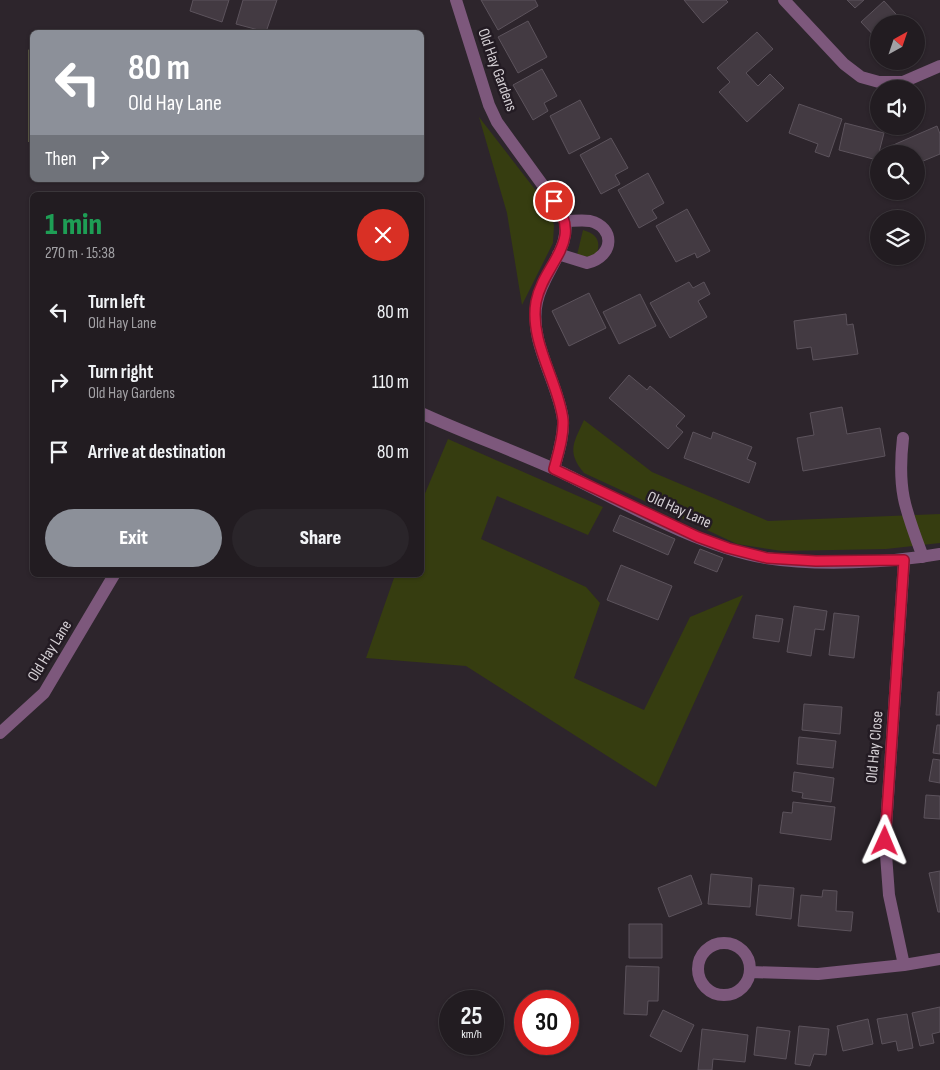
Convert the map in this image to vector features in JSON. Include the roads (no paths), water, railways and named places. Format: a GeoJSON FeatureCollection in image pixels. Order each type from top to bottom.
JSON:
{"type":"FeatureCollection","features":[{"type":"Feature","properties":{"kind":"street","name":"Old Hay Gardens"},"geometry":{"type":"LineString","coordinates":[[456,0],[489,106],[497,122],[563,213],[566,221]]}},
{"type":"Feature","properties":{"kind":"street"},"geometry":{"type":"LineString","coordinates":[[784,0],[844,64],[861,77],[878,82],[902,82],[940,66]]}},
{"type":"Feature","properties":{"kind":"street"},"geometry":{"type":"LineString","coordinates":[[554,469],[563,419],[545,363],[535,320],[536,302],[558,254],[565,240],[566,221],[590,221],[600,226],[607,236],[608,247],[604,255],[586,263],[558,254]]}},
{"type":"Feature","properties":{"kind":"street","name":"Old Hay Lane"},"geometry":{"type":"LineString","coordinates":[[424,414],[554,469],[698,537],[728,548],[767,558],[816,561],[904,560],[940,554]]}},
{"type":"Feature","properties":{"kind":"street"},"geometry":{"type":"LineString","coordinates":[[902,438],[901,489],[905,509],[923,557]]}},
{"type":"Feature","properties":{"kind":"street","name":"Old Hay Close"},"geometry":{"type":"LineString","coordinates":[[904,560],[885,841],[889,895],[904,965]]}},
{"type":"Feature","properties":{"kind":"street","name":"Old Hay Lane"},"geometry":{"type":"LineString","coordinates":[[0,733],[44,693],[113,577]]}},
{"type":"Feature","properties":{"kind":"street"},"geometry":{"type":"LineString","coordinates":[[723,943],[740,948],[750,963],[751,972],[744,987],[737,992],[721,995],[706,988],[698,974],[698,966],[706,950],[723,943]]}},
{"type":"Feature","properties":{"kind":"street"},"geometry":{"type":"LineString","coordinates":[[751,972],[818,974],[904,965],[940,959]]}}]}
